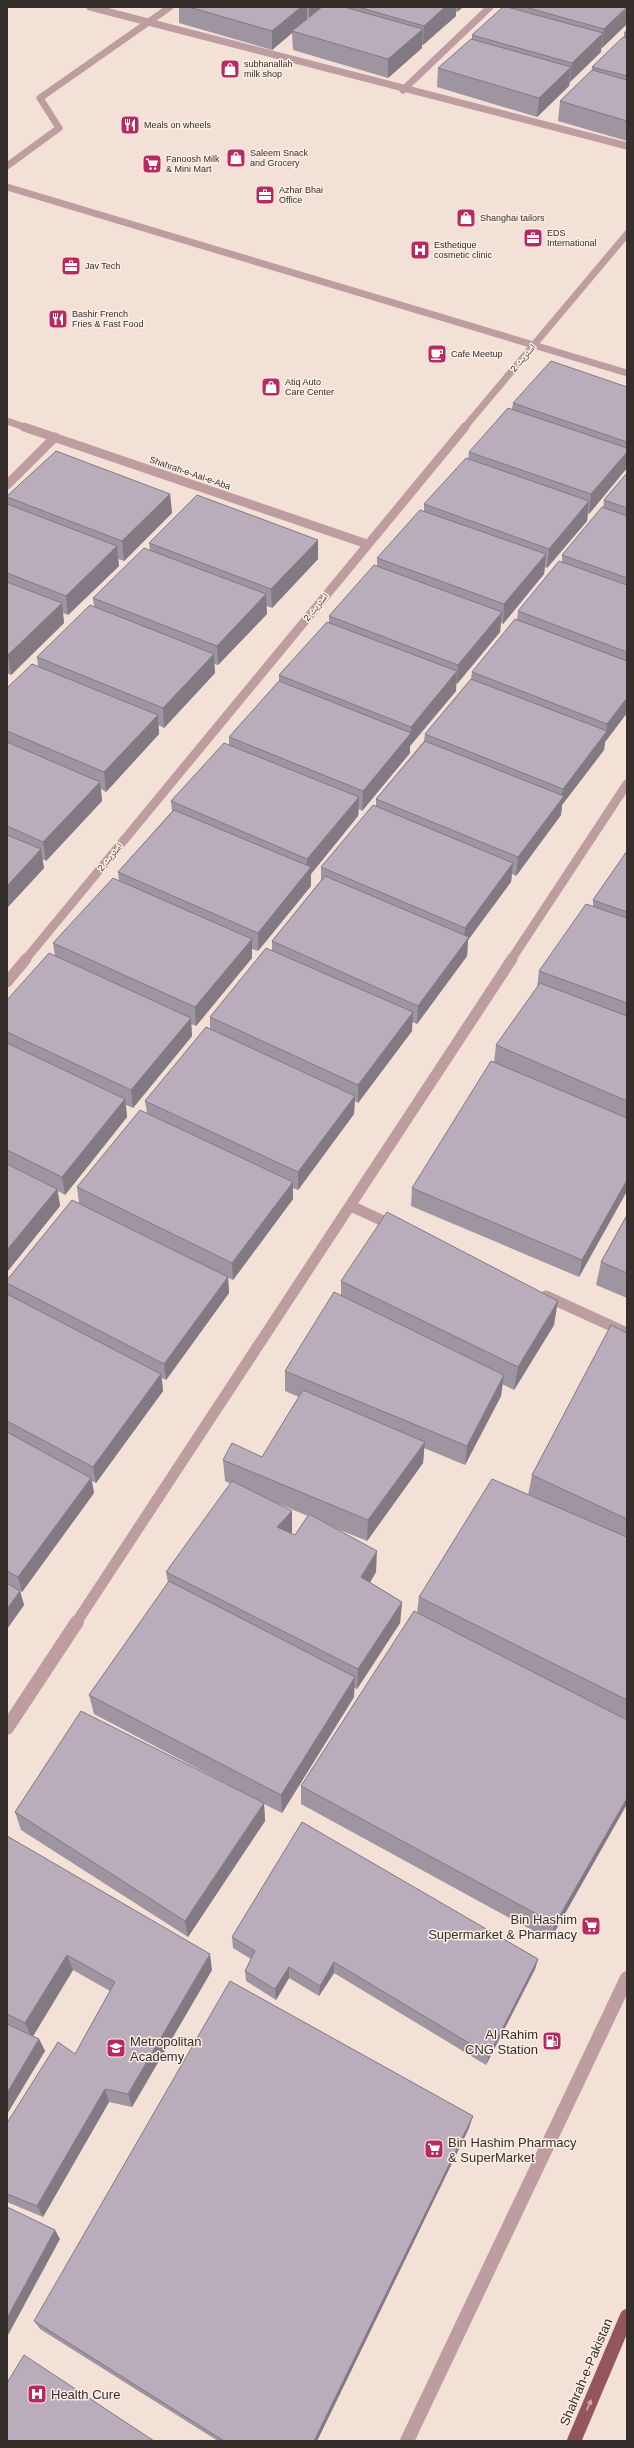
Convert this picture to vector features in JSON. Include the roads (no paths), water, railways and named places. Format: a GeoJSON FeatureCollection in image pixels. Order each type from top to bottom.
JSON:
{"type":"FeatureCollection","features":[{"type":"Feature","properties":{"kind":"highway","name":"Shahrah-e-Pakistan"},"geometry":{"type":"LineString","coordinates":[[574,2441],[627,2316]]}},
{"type":"Feature","properties":{"kind":"street"},"geometry":{"type":"LineString","coordinates":[[90,7],[403,90],[627,146]]}},
{"type":"Feature","properties":{"kind":"street"},"geometry":{"type":"LineString","coordinates":[[7,166],[59,128],[40,98],[170,7]]}},
{"type":"Feature","properties":{"kind":"street"},"geometry":{"type":"LineString","coordinates":[[403,90],[490,7]]}},
{"type":"Feature","properties":{"kind":"street"},"geometry":{"type":"LineString","coordinates":[[7,187],[627,373]]}},
{"type":"Feature","properties":{"kind":"street","name":"اسٹریٹ 2"},"geometry":{"type":"LineString","coordinates":[[7,982],[367,544],[627,234]]}},
{"type":"Feature","properties":{"kind":"street","name":"Shahrah-e-Aal-e-Aba"},"geometry":{"type":"LineString","coordinates":[[7,421],[367,544]]}},
{"type":"Feature","properties":{"kind":"street"},"geometry":{"type":"LineString","coordinates":[[7,484],[55,438]]}},
{"type":"Feature","properties":{"kind":"street"},"geometry":{"type":"LineString","coordinates":[[7,1728],[627,784]]}},
{"type":"Feature","properties":{"kind":"street"},"geometry":{"type":"LineString","coordinates":[[351,1206],[402,1229]]}},
{"type":"Feature","properties":{"kind":"street"},"geometry":{"type":"LineString","coordinates":[[533,1290],[627,1333]]}},
{"type":"Feature","properties":{"kind":"street"},"geometry":{"type":"LineString","coordinates":[[407,2441],[627,1978]]}},
{"type":"Feature","properties":{"kind":"place","name":"subhanallah milk shop"},"geometry":{"type":"Point","coordinates":[230,69]}},
{"type":"Feature","properties":{"kind":"place","name":"Meals on wheels"},"geometry":{"type":"Point","coordinates":[130,125]}},
{"type":"Feature","properties":{"kind":"place","name":"Saleem Snack and Grocery"},"geometry":{"type":"Point","coordinates":[236,158]}},
{"type":"Feature","properties":{"kind":"place","name":"Fanoosh Milk & Mini Mart"},"geometry":{"type":"Point","coordinates":[152,164]}},
{"type":"Feature","properties":{"kind":"place","name":"Azhar Bhai Office"},"geometry":{"type":"Point","coordinates":[265,195]}},
{"type":"Feature","properties":{"kind":"place","name":"Shanghai tailors"},"geometry":{"type":"Point","coordinates":[466,218]}},
{"type":"Feature","properties":{"kind":"place","name":"EDS International"},"geometry":{"type":"Point","coordinates":[533,238]}},
{"type":"Feature","properties":{"kind":"place","name":"Esthetique cosmetic clinic"},"geometry":{"type":"Point","coordinates":[420,250]}},
{"type":"Feature","properties":{"kind":"place","name":"Jav Tech"},"geometry":{"type":"Point","coordinates":[71,266]}},
{"type":"Feature","properties":{"kind":"place","name":"Bashir French Fries & Fast Food"},"geometry":{"type":"Point","coordinates":[58,319]}},
{"type":"Feature","properties":{"kind":"place","name":"Cafe Meetup"},"geometry":{"type":"Point","coordinates":[437,354]}},
{"type":"Feature","properties":{"kind":"place","name":"Atiq Auto Care Center"},"geometry":{"type":"Point","coordinates":[271,387]}},
{"type":"Feature","properties":{"kind":"place","name":"Bin Hashim Supermarket & Pharmacy"},"geometry":{"type":"Point","coordinates":[591,1926]}},
{"type":"Feature","properties":{"kind":"place","name":"Al Rahim CNG Station"},"geometry":{"type":"Point","coordinates":[552,2041]}},
{"type":"Feature","properties":{"kind":"place","name":"Metropolitan Academy"},"geometry":{"type":"Point","coordinates":[116,2048]}},
{"type":"Feature","properties":{"kind":"place","name":"Bin Hashim Pharmacy & SuperMarket"},"geometry":{"type":"Point","coordinates":[434,2149]}},
{"type":"Feature","properties":{"kind":"place","name":"Health Cure"},"geometry":{"type":"Point","coordinates":[37,2394]}}]}
